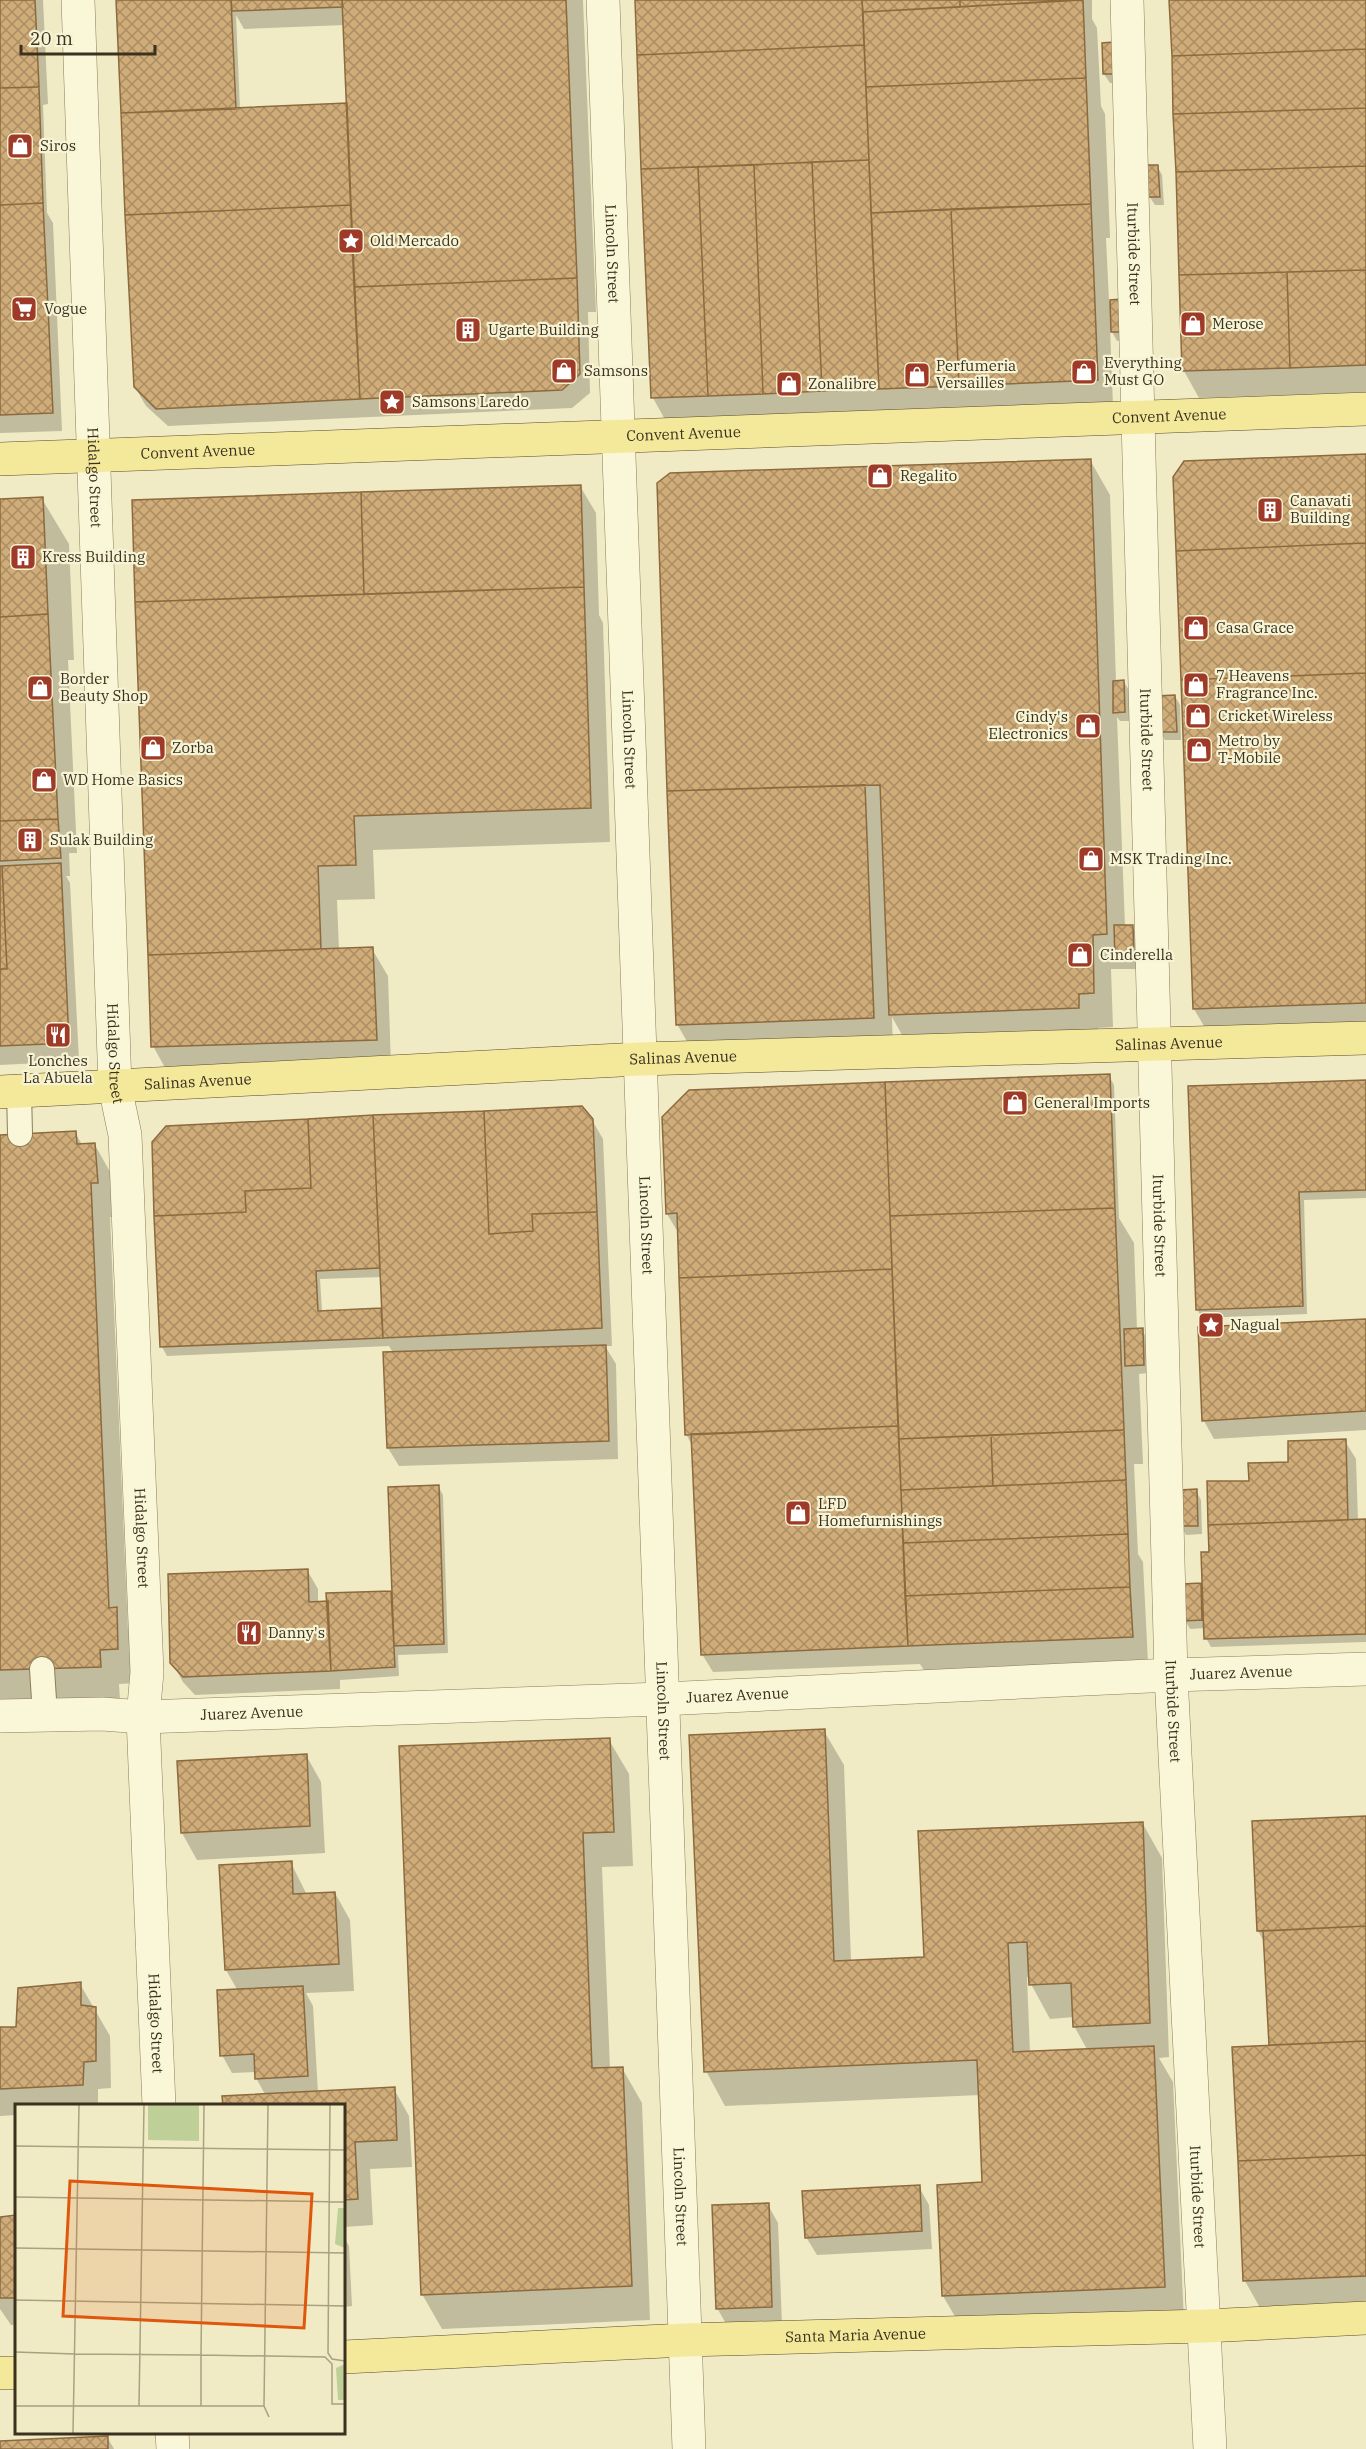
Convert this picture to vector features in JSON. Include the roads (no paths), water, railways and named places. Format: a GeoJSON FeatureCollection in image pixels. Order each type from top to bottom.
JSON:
{"type":"FeatureCollection","features":[{"type":"Feature","properties":{"kind":"main road","name":"Convent Avenue"},"geometry":{"type":"LineString","coordinates":[[0,459],[1366,409]]}},
{"type":"Feature","properties":{"kind":"main road","name":"Salinas Avenue"},"geometry":{"type":"LineString","coordinates":[[9,1092],[640,1059],[1366,1038]]}},
{"type":"Feature","properties":{"kind":"main road","name":"Santa Maria Avenue"},"geometry":{"type":"LineString","coordinates":[[345,2357],[685,2340],[1205,2326],[1366,2318]]}},
{"type":"Feature","properties":{"kind":"street","name":"Hidalgo Street"},"geometry":{"type":"LineString","coordinates":[[78,0],[116,1087],[125,1135],[147,1672],[142,1717],[159,2104]]}},
{"type":"Feature","properties":{"kind":"street","name":"Lincoln Street"},"geometry":{"type":"LineString","coordinates":[[603,0],[689,2449]]}},
{"type":"Feature","properties":{"kind":"street","name":"Iturbide Street"},"geometry":{"type":"LineString","coordinates":[[1126,0],[1171,1675],[1210,2449]]}},
{"type":"Feature","properties":{"kind":"street","name":"Juarez Avenue"},"geometry":{"type":"LineString","coordinates":[[0,1716],[142,1717],[662,1699],[1171,1675],[1366,1669]]}},
{"type":"Feature","properties":{"kind":"street"},"geometry":{"type":"LineString","coordinates":[[172,2434],[173,2449]]}},
{"type":"Feature","properties":{"kind":"lane"},"geometry":{"type":"LineString","coordinates":[[9,1092],[20,1134]]}},
{"type":"Feature","properties":{"kind":"lane"},"geometry":{"type":"LineString","coordinates":[[42,1669],[45,1715]]}},
{"type":"Feature","properties":{"kind":"place","name":"Siros"},"geometry":{"type":"Point","coordinates":[20,146]}},
{"type":"Feature","properties":{"kind":"place","name":"Old Mercado"},"geometry":{"type":"Point","coordinates":[351,241]}},
{"type":"Feature","properties":{"kind":"place","name":"Vogue"},"geometry":{"type":"Point","coordinates":[24,309]}},
{"type":"Feature","properties":{"kind":"place","name":"Merose"},"geometry":{"type":"Point","coordinates":[1193,324]}},
{"type":"Feature","properties":{"kind":"place","name":"Ugarte Building"},"geometry":{"type":"Point","coordinates":[468,330]}},
{"type":"Feature","properties":{"kind":"place","name":"Samsons"},"geometry":{"type":"Point","coordinates":[564,371]}},
{"type":"Feature","properties":{"kind":"place","name":"Everything Must GO"},"geometry":{"type":"Point","coordinates":[1084,372]}},
{"type":"Feature","properties":{"kind":"place","name":"Perfumeria Versailles"},"geometry":{"type":"Point","coordinates":[917,375]}},
{"type":"Feature","properties":{"kind":"place","name":"Zonalibre"},"geometry":{"type":"Point","coordinates":[789,384]}},
{"type":"Feature","properties":{"kind":"place","name":"Samsons Laredo"},"geometry":{"type":"Point","coordinates":[392,402]}},
{"type":"Feature","properties":{"kind":"place","name":"Regalito"},"geometry":{"type":"Point","coordinates":[880,476]}},
{"type":"Feature","properties":{"kind":"place","name":"Canavati Building"},"geometry":{"type":"Point","coordinates":[1270,510]}},
{"type":"Feature","properties":{"kind":"place","name":"Kress Building"},"geometry":{"type":"Point","coordinates":[23,557]}},
{"type":"Feature","properties":{"kind":"place","name":"Casa Grace"},"geometry":{"type":"Point","coordinates":[1196,628]}},
{"type":"Feature","properties":{"kind":"place","name":"7 Heavens Fragrance Inc."},"geometry":{"type":"Point","coordinates":[1196,685]}},
{"type":"Feature","properties":{"kind":"place","name":"Border Beauty Shop"},"geometry":{"type":"Point","coordinates":[40,688]}},
{"type":"Feature","properties":{"kind":"place","name":"Cricket Wireless"},"geometry":{"type":"Point","coordinates":[1198,716]}},
{"type":"Feature","properties":{"kind":"place","name":"Cindy's Electronics"},"geometry":{"type":"Point","coordinates":[1088,726]}},
{"type":"Feature","properties":{"kind":"place","name":"Zorba"},"geometry":{"type":"Point","coordinates":[153,748]}},
{"type":"Feature","properties":{"kind":"place","name":"Metro by T-Mobile"},"geometry":{"type":"Point","coordinates":[1199,750]}},
{"type":"Feature","properties":{"kind":"place","name":"WD Home Basics"},"geometry":{"type":"Point","coordinates":[44,780]}},
{"type":"Feature","properties":{"kind":"place","name":"Sulak Building"},"geometry":{"type":"Point","coordinates":[30,840]}},
{"type":"Feature","properties":{"kind":"place","name":"MSK Trading Inc."},"geometry":{"type":"Point","coordinates":[1091,859]}},
{"type":"Feature","properties":{"kind":"place","name":"Cinderella"},"geometry":{"type":"Point","coordinates":[1080,955]}},
{"type":"Feature","properties":{"kind":"place","name":"Lonches La Abuela"},"geometry":{"type":"Point","coordinates":[58,1035]}},
{"type":"Feature","properties":{"kind":"place","name":"General Imports"},"geometry":{"type":"Point","coordinates":[1015,1103]}},
{"type":"Feature","properties":{"kind":"place","name":"Nagual"},"geometry":{"type":"Point","coordinates":[1211,1325]}},
{"type":"Feature","properties":{"kind":"place","name":"LFD Homefurnishings"},"geometry":{"type":"Point","coordinates":[798,1513]}},
{"type":"Feature","properties":{"kind":"place","name":"Danny's"},"geometry":{"type":"Point","coordinates":[249,1633]}}]}
